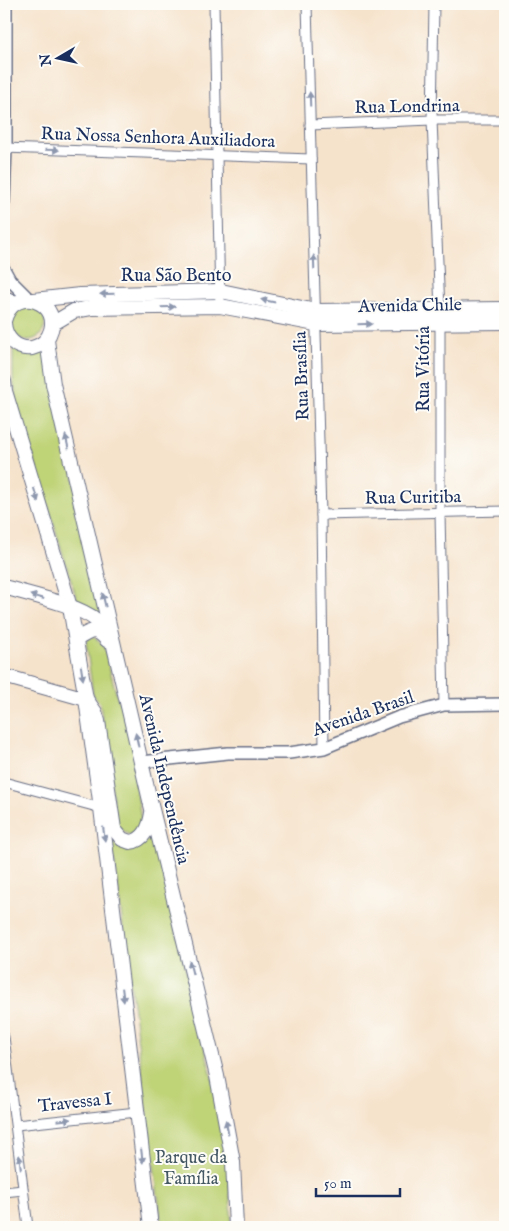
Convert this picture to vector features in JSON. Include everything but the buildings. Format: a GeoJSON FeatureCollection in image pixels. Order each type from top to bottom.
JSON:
{"type":"FeatureCollection","features":[{"type":"Feature","properties":{"kind":"main road","name":"Rua São Bento"},"geometry":{"type":"LineString","coordinates":[[27,300],[80,295],[221,291],[316,318]]}},
{"type":"Feature","properties":{"kind":"main road"},"geometry":{"type":"LineString","coordinates":[[4,329],[7,337],[20,347],[36,347],[47,340],[52,330],[49,311],[45,306],[27,300],[10,306],[4,322],[4,329],[4,335]]}},
{"type":"Feature","properties":{"kind":"main road","name":"Rua São Bento"},"geometry":{"type":"LineString","coordinates":[[52,324],[74,311],[91,308],[220,306],[316,318]]}},
{"type":"Feature","properties":{"kind":"main road","name":"Avenida Chile"},"geometry":{"type":"LineString","coordinates":[[316,318],[439,316],[505,309]]}},
{"type":"Feature","properties":{"kind":"main road","name":"Avenida Chile"},"geometry":{"type":"LineString","coordinates":[[439,316],[505,322]]}},
{"type":"Feature","properties":{"kind":"main road","name":"Avenida Independência"},"geometry":{"type":"LineString","coordinates":[[47,340],[53,384],[221,1094],[233,1162],[236,1227]]}},
{"type":"Feature","properties":{"kind":"main road"},"geometry":{"type":"LineString","coordinates":[[4,381],[5,391],[70,608],[77,639],[101,808],[151,1227]]}},
{"type":"Feature","properties":{"kind":"main road"},"geometry":{"type":"LineString","coordinates":[[4,587],[70,608],[98,621],[107,640],[120,693],[132,716]]}},
{"type":"Feature","properties":{"kind":"main road"},"geometry":{"type":"LineString","coordinates":[[77,639],[86,633],[96,631],[101,633],[107,640]]}},
{"type":"Feature","properties":{"kind":"main road"},"geometry":{"type":"LineString","coordinates":[[4,676],[86,698],[98,721],[114,830],[118,837],[133,842],[142,836],[152,818],[151,804]]}},
{"type":"Feature","properties":{"kind":"street"},"geometry":{"type":"LineString","coordinates":[[4,202],[6,4]]}},
{"type":"Feature","properties":{"kind":"street"},"geometry":{"type":"LineString","coordinates":[[214,4],[220,306]]}},
{"type":"Feature","properties":{"kind":"street","name":"Rua Brasília"},"geometry":{"type":"LineString","coordinates":[[307,4],[322,515],[324,748]]}},
{"type":"Feature","properties":{"kind":"street","name":"Rua Vitória"},"geometry":{"type":"LineString","coordinates":[[434,4],[432,120],[439,316],[440,513],[444,705]]}},
{"type":"Feature","properties":{"kind":"street","name":"Rua Londrina"},"geometry":{"type":"LineString","coordinates":[[310,124],[505,120]]}},
{"type":"Feature","properties":{"kind":"street","name":"Rua Nossa Senhora Auxiliadora"},"geometry":{"type":"LineString","coordinates":[[5,148],[311,159]]}},
{"type":"Feature","properties":{"kind":"street"},"geometry":{"type":"LineString","coordinates":[[4,269],[10,280],[27,300]]}},
{"type":"Feature","properties":{"kind":"street"},"geometry":{"type":"LineString","coordinates":[[4,295],[27,300]]}},
{"type":"Feature","properties":{"kind":"street","name":"Rua Curitiba"},"geometry":{"type":"LineString","coordinates":[[322,515],[505,511]]}},
{"type":"Feature","properties":{"kind":"street","name":"Avenida Brasil"},"geometry":{"type":"LineString","coordinates":[[141,762],[228,752],[289,753],[324,748],[398,718],[444,705],[505,704]]}},
{"type":"Feature","properties":{"kind":"street"},"geometry":{"type":"LineString","coordinates":[[4,782],[101,808]]}},
{"type":"Feature","properties":{"kind":"street"},"geometry":{"type":"LineString","coordinates":[[4,1037],[28,1227]]}},
{"type":"Feature","properties":{"kind":"street","name":"Travessa I"},"geometry":{"type":"LineString","coordinates":[[16,1124],[137,1112]]}},
{"type":"Feature","properties":{"kind":"street"},"geometry":{"type":"LineString","coordinates":[[4,1192],[23,1190]]}},
{"type":"Feature","properties":{"kind":"green space"},"geometry":{"type":"Polygon","coordinates":[[[28,306],[40,311],[45,323],[40,335],[28,340],[16,335],[11,323],[16,311],[28,306]]]}},
{"type":"Feature","properties":{"kind":"green space"},"geometry":{"type":"Polygon","coordinates":[[[13,349],[30,354],[47,351],[104,620],[78,603],[18,407],[13,380],[13,349]]]}},
{"type":"Feature","properties":{"kind":"green space"},"geometry":{"type":"Polygon","coordinates":[[[92,636],[103,644],[118,700],[127,718],[138,767],[135,780],[142,826],[139,832],[129,835],[117,826],[100,703],[93,695],[86,642],[92,636]]]}},
{"type":"Feature","properties":{"kind":"green space","name":"Parque da Família"},"geometry":{"type":"Polygon","coordinates":[[[153,835],[219,1106],[228,1163],[232,1227],[162,1227],[112,842],[123,847],[134,848],[144,843],[153,835]]]}}]}
